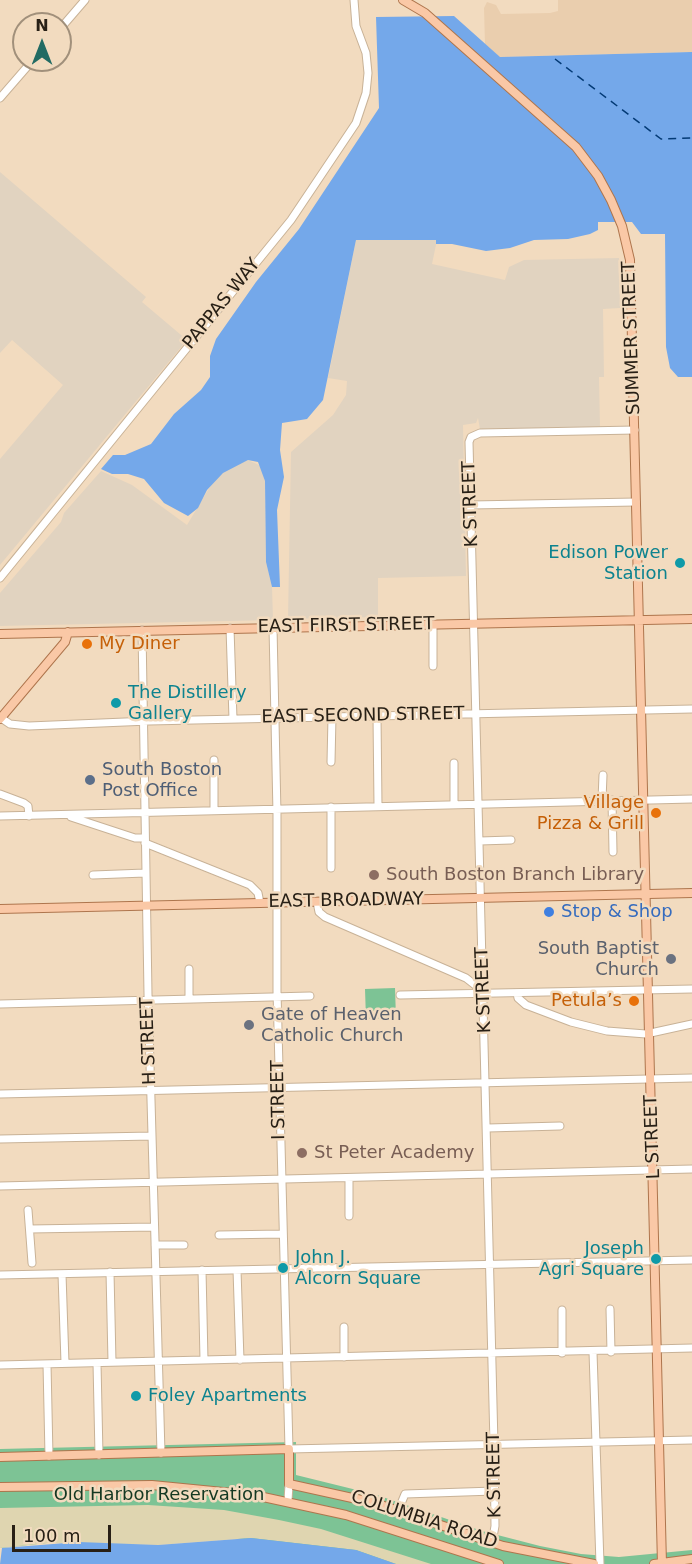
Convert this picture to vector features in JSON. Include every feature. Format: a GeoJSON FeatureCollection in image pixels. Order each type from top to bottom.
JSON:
{"type":"FeatureCollection","features":[{"type":"Feature","properties":{"kind":"main road","name":"SUMMER STREET"},"geometry":{"type":"LineString","coordinates":[[404,0],[425,13],[576,147],[603,184],[622,226],[631,270],[641,710]]}},
{"type":"Feature","properties":{"kind":"main road","name":"SUMMER STREET"},"geometry":{"type":"LineString","coordinates":[[417,0],[425,13]]}},
{"type":"Feature","properties":{"kind":"main road","name":"EAST FIRST STREET"},"geometry":{"type":"LineString","coordinates":[[0,634],[692,619]]}},
{"type":"Feature","properties":{"kind":"main road"},"geometry":{"type":"LineString","coordinates":[[1,716],[65,642],[68,632]]}},
{"type":"Feature","properties":{"kind":"main road","name":"L STREET"},"geometry":{"type":"LineString","coordinates":[[641,710],[646,990],[650,1033],[654,1170],[662,1564]]}},
{"type":"Feature","properties":{"kind":"main road","name":"EAST BROADWAY"},"geometry":{"type":"LineString","coordinates":[[0,909],[692,893]]}},
{"type":"Feature","properties":{"kind":"main road"},"geometry":{"type":"LineString","coordinates":[[0,1457],[289,1449]]}},
{"type":"Feature","properties":{"kind":"main road","name":"I STREET"},"geometry":{"type":"LineString","coordinates":[[289,1449],[289,1484]]}},
{"type":"Feature","properties":{"kind":"main road","name":"COLUMBIA ROAD"},"geometry":{"type":"LineString","coordinates":[[289,1484],[332,1492],[398,1511],[492,1543],[594,1564]]}},
{"type":"Feature","properties":{"kind":"main road"},"geometry":{"type":"LineString","coordinates":[[0,1487],[159,1485],[230,1491],[288,1501],[358,1518],[499,1564]]}},
{"type":"Feature","properties":{"kind":"main road"},"geometry":{"type":"LineString","coordinates":[[654,1564],[692,1559]]}},
{"type":"Feature","properties":{"kind":"street"},"geometry":{"type":"LineString","coordinates":[[72,15],[85,0]]}},
{"type":"Feature","properties":{"kind":"street","name":"PAPPAS WAY"},"geometry":{"type":"LineString","coordinates":[[0,578],[286,227],[356,123],[366,93],[368,73],[366,53],[357,26],[354,0]]}},
{"type":"Feature","properties":{"kind":"street"},"geometry":{"type":"LineString","coordinates":[[0,98],[23,72]]}},
{"type":"Feature","properties":{"kind":"street","name":"K STREET"},"geometry":{"type":"LineString","coordinates":[[492,1543],[495,1526],[495,1491],[471,437],[480,433],[635,430]]}},
{"type":"Feature","properties":{"kind":"street"},"geometry":{"type":"LineString","coordinates":[[471,505],[636,502]]}},
{"type":"Feature","properties":{"kind":"street"},"geometry":{"type":"LineString","coordinates":[[433,624],[433,666]]}},
{"type":"Feature","properties":{"kind":"street","name":"I STREET"},"geometry":{"type":"LineString","coordinates":[[273,627],[277,808],[277,997],[289,1449]]}},
{"type":"Feature","properties":{"kind":"street"},"geometry":{"type":"LineString","coordinates":[[230,628],[233,719]]}},
{"type":"Feature","properties":{"kind":"street","name":"H STREET"},"geometry":{"type":"LineString","coordinates":[[142,630],[148,1000],[161,1453]]}},
{"type":"Feature","properties":{"kind":"street","name":"EAST SECOND STREET"},"geometry":{"type":"LineString","coordinates":[[1,716],[10,724],[29,726],[142,721],[692,709]]}},
{"type":"Feature","properties":{"kind":"street"},"geometry":{"type":"LineString","coordinates":[[377,716],[378,806]]}},
{"type":"Feature","properties":{"kind":"street"},"geometry":{"type":"LineString","coordinates":[[331,762],[332,717]]}},
{"type":"Feature","properties":{"kind":"street"},"geometry":{"type":"LineString","coordinates":[[214,760],[214,809]]}},
{"type":"Feature","properties":{"kind":"street"},"geometry":{"type":"LineString","coordinates":[[453,763],[454,804]]}},
{"type":"Feature","properties":{"kind":"street"},"geometry":{"type":"LineString","coordinates":[[602,800],[603,775]]}},
{"type":"Feature","properties":{"kind":"street"},"geometry":{"type":"LineString","coordinates":[[0,794],[24,802],[28,806],[29,816]]}},
{"type":"Feature","properties":{"kind":"street"},"geometry":{"type":"LineString","coordinates":[[0,816],[692,799]]}},
{"type":"Feature","properties":{"kind":"street"},"geometry":{"type":"LineString","coordinates":[[612,800],[613,852]]}},
{"type":"Feature","properties":{"kind":"street"},"geometry":{"type":"LineString","coordinates":[[331,807],[331,868]]}},
{"type":"Feature","properties":{"kind":"street"},"geometry":{"type":"LineString","coordinates":[[57,815],[77,818],[145,841],[250,885],[258,892],[260,903]]}},
{"type":"Feature","properties":{"kind":"street"},"geometry":{"type":"LineString","coordinates":[[480,841],[511,840]]}},
{"type":"Feature","properties":{"kind":"street"},"geometry":{"type":"LineString","coordinates":[[93,875],[146,873]]}},
{"type":"Feature","properties":{"kind":"street"},"geometry":{"type":"LineString","coordinates":[[317,902],[319,912],[325,917],[466,978],[484,992]]}},
{"type":"Feature","properties":{"kind":"street"},"geometry":{"type":"LineString","coordinates":[[189,969],[189,999]]}},
{"type":"Feature","properties":{"kind":"street"},"geometry":{"type":"LineString","coordinates":[[400,995],[692,989]]}},
{"type":"Feature","properties":{"kind":"street"},"geometry":{"type":"LineString","coordinates":[[517,993],[518,998],[526,1005],[584,1026],[619,1033],[650,1033],[692,1024]]}},
{"type":"Feature","properties":{"kind":"street"},"geometry":{"type":"LineString","coordinates":[[0,1004],[309,996]]}},
{"type":"Feature","properties":{"kind":"street"},"geometry":{"type":"LineString","coordinates":[[0,1094],[692,1078]]}},
{"type":"Feature","properties":{"kind":"street"},"geometry":{"type":"LineString","coordinates":[[488,1128],[560,1126]]}},
{"type":"Feature","properties":{"kind":"street"},"geometry":{"type":"LineString","coordinates":[[0,1139],[152,1136]]}},
{"type":"Feature","properties":{"kind":"street"},"geometry":{"type":"LineString","coordinates":[[0,1186],[692,1169]]}},
{"type":"Feature","properties":{"kind":"street"},"geometry":{"type":"LineString","coordinates":[[348,1178],[349,1216]]}},
{"type":"Feature","properties":{"kind":"street"},"geometry":{"type":"LineString","coordinates":[[28,1210],[32,1263]]}},
{"type":"Feature","properties":{"kind":"street"},"geometry":{"type":"LineString","coordinates":[[30,1230],[154,1227]]}},
{"type":"Feature","properties":{"kind":"street"},"geometry":{"type":"LineString","coordinates":[[219,1235],[283,1234]]}},
{"type":"Feature","properties":{"kind":"street"},"geometry":{"type":"LineString","coordinates":[[154,1245],[184,1245]]}},
{"type":"Feature","properties":{"kind":"street"},"geometry":{"type":"LineString","coordinates":[[0,1275],[692,1260]]}},
{"type":"Feature","properties":{"kind":"street"},"geometry":{"type":"LineString","coordinates":[[201,1270],[204,1360]]}},
{"type":"Feature","properties":{"kind":"street"},"geometry":{"type":"LineString","coordinates":[[237,1270],[240,1359]]}},
{"type":"Feature","properties":{"kind":"street"},"geometry":{"type":"LineString","coordinates":[[110,1272],[112,1362]]}},
{"type":"Feature","properties":{"kind":"street"},"geometry":{"type":"LineString","coordinates":[[62,1274],[65,1364]]}},
{"type":"Feature","properties":{"kind":"street"},"geometry":{"type":"LineString","coordinates":[[610,1309],[611,1352]]}},
{"type":"Feature","properties":{"kind":"street"},"geometry":{"type":"LineString","coordinates":[[562,1310],[562,1353]]}},
{"type":"Feature","properties":{"kind":"street"},"geometry":{"type":"LineString","coordinates":[[344,1327],[344,1357]]}},
{"type":"Feature","properties":{"kind":"street"},"geometry":{"type":"LineString","coordinates":[[0,1365],[611,1352],[692,1348]]}},
{"type":"Feature","properties":{"kind":"street"},"geometry":{"type":"LineString","coordinates":[[593,1352],[600,1564]]}},
{"type":"Feature","properties":{"kind":"street"},"geometry":{"type":"LineString","coordinates":[[97,1363],[99,1455]]}},
{"type":"Feature","properties":{"kind":"street"},"geometry":{"type":"LineString","coordinates":[[47,1364],[49,1456]]}},
{"type":"Feature","properties":{"kind":"street"},"geometry":{"type":"LineString","coordinates":[[289,1449],[692,1440]]}},
{"type":"Feature","properties":{"kind":"street","name":"I STREET"},"geometry":{"type":"LineString","coordinates":[[288,1501],[289,1484]]}},
{"type":"Feature","properties":{"kind":"street"},"geometry":{"type":"LineString","coordinates":[[398,1511],[405,1494],[495,1491]]}},
{"type":"Feature","properties":{"kind":"shaded area"},"geometry":{"type":"Polygon","coordinates":[[[558,0],[692,0],[692,52],[499,57],[485,44],[484,8],[487,2],[496,5],[501,14],[550,13],[558,11],[558,0]]]}},
{"type":"Feature","properties":{"kind":"shaded area"},"geometry":{"type":"Polygon","coordinates":[[[0,172],[146,297],[142,302],[187,340],[0,565],[0,459],[63,385],[12,340],[0,353],[0,172]]]}},
{"type":"Feature","properties":{"kind":"shaded area"},"geometry":{"type":"Polygon","coordinates":[[[356,240],[437,240],[432,264],[505,280],[509,267],[524,260],[619,258],[620,308],[603,309],[604,377],[599,377],[600,427],[480,429],[478,418],[476,423],[463,425],[466,576],[378,578],[378,617],[288,619],[291,452],[333,415],[346,395],[347,381],[328,378],[356,240]]]}},
{"type":"Feature","properties":{"kind":"shaded area"},"geometry":{"type":"Polygon","coordinates":[[[248,460],[261,466],[265,481],[266,562],[272,587],[273,620],[0,626],[0,593],[101,471],[132,485],[187,525],[214,480],[230,467],[248,460]]]}},
{"type":"Feature","properties":{"kind":"green space"},"geometry":{"type":"Polygon","coordinates":[[[395,988],[396,1018],[366,1019],[365,989],[395,988]]]}},
{"type":"Feature","properties":{"kind":"green space","name":"Old Harbor Reservation"},"geometry":{"type":"Polygon","coordinates":[[[296,1442],[296,1475],[377,1495],[482,1531],[540,1546],[581,1554],[619,1557],[692,1550],[692,1564],[396,1564],[229,1538],[47,1543],[0,1548],[0,1449],[296,1442]]]}},
{"type":"Feature","properties":{"kind":"sand"},"geometry":{"type":"Polygon","coordinates":[[[148,1505],[224,1510],[279,1520],[321,1529],[431,1564],[396,1564],[356,1550],[251,1538],[158,1545],[47,1543],[0,1548],[0,1508],[148,1505]]]}},
{"type":"Feature","properties":{"kind":"water"},"geometry":{"type":"Polygon","coordinates":[[[454,16],[500,57],[692,52],[692,377],[678,377],[670,368],[666,347],[665,234],[641,234],[632,222],[598,222],[598,230],[590,234],[568,239],[534,240],[510,248],[486,251],[452,244],[436,244],[436,240],[356,240],[323,400],[307,419],[282,423],[280,450],[284,477],[277,510],[280,587],[272,587],[266,562],[265,481],[258,462],[248,460],[223,473],[207,490],[198,508],[188,516],[164,503],[144,479],[128,474],[112,474],[101,469],[113,455],[125,455],[151,444],[174,414],[201,390],[210,377],[210,356],[216,339],[256,282],[299,229],[379,108],[376,17],[454,16]]]}},
{"type":"Feature","properties":{"kind":"water"},"geometry":{"type":"Polygon","coordinates":[[[251,1538],[356,1550],[396,1564],[0,1564],[2,1548],[79,1542],[158,1545],[251,1538]]]}},
{"type":"Feature","properties":{"kind":"ferry route"},"geometry":{"type":"LineString","coordinates":[[555,59],[661,139],[692,138]]}},
{"type":"Feature","properties":{"kind":"place","name":"Edison Power Station"},"geometry":{"type":"Point","coordinates":[680,563]}},
{"type":"Feature","properties":{"kind":"place","name":"My Diner"},"geometry":{"type":"Point","coordinates":[87,644]}},
{"type":"Feature","properties":{"kind":"place","name":"The Distillery Gallery"},"geometry":{"type":"Point","coordinates":[116,703]}},
{"type":"Feature","properties":{"kind":"place","name":"South Boston Post Office"},"geometry":{"type":"Point","coordinates":[90,780]}},
{"type":"Feature","properties":{"kind":"place","name":"Village Pizza & Grill"},"geometry":{"type":"Point","coordinates":[656,813]}},
{"type":"Feature","properties":{"kind":"place","name":"South Boston Branch Library"},"geometry":{"type":"Point","coordinates":[374,875]}},
{"type":"Feature","properties":{"kind":"place","name":"Stop & Shop"},"geometry":{"type":"Point","coordinates":[549,912]}},
{"type":"Feature","properties":{"kind":"place","name":"South Baptist Church"},"geometry":{"type":"Point","coordinates":[671,959]}},
{"type":"Feature","properties":{"kind":"place","name":"Petula’s"},"geometry":{"type":"Point","coordinates":[634,1001]}},
{"type":"Feature","properties":{"kind":"place","name":"Gate of Heaven Catholic Church"},"geometry":{"type":"Point","coordinates":[249,1025]}},
{"type":"Feature","properties":{"kind":"place","name":"St Peter Academy"},"geometry":{"type":"Point","coordinates":[302,1153]}},
{"type":"Feature","properties":{"kind":"place","name":"Joseph Agri Square"},"geometry":{"type":"Point","coordinates":[656,1259]}},
{"type":"Feature","properties":{"kind":"place","name":"John J. Alcorn Square"},"geometry":{"type":"Point","coordinates":[283,1268]}},
{"type":"Feature","properties":{"kind":"place","name":"Foley Apartments"},"geometry":{"type":"Point","coordinates":[136,1396]}}]}
